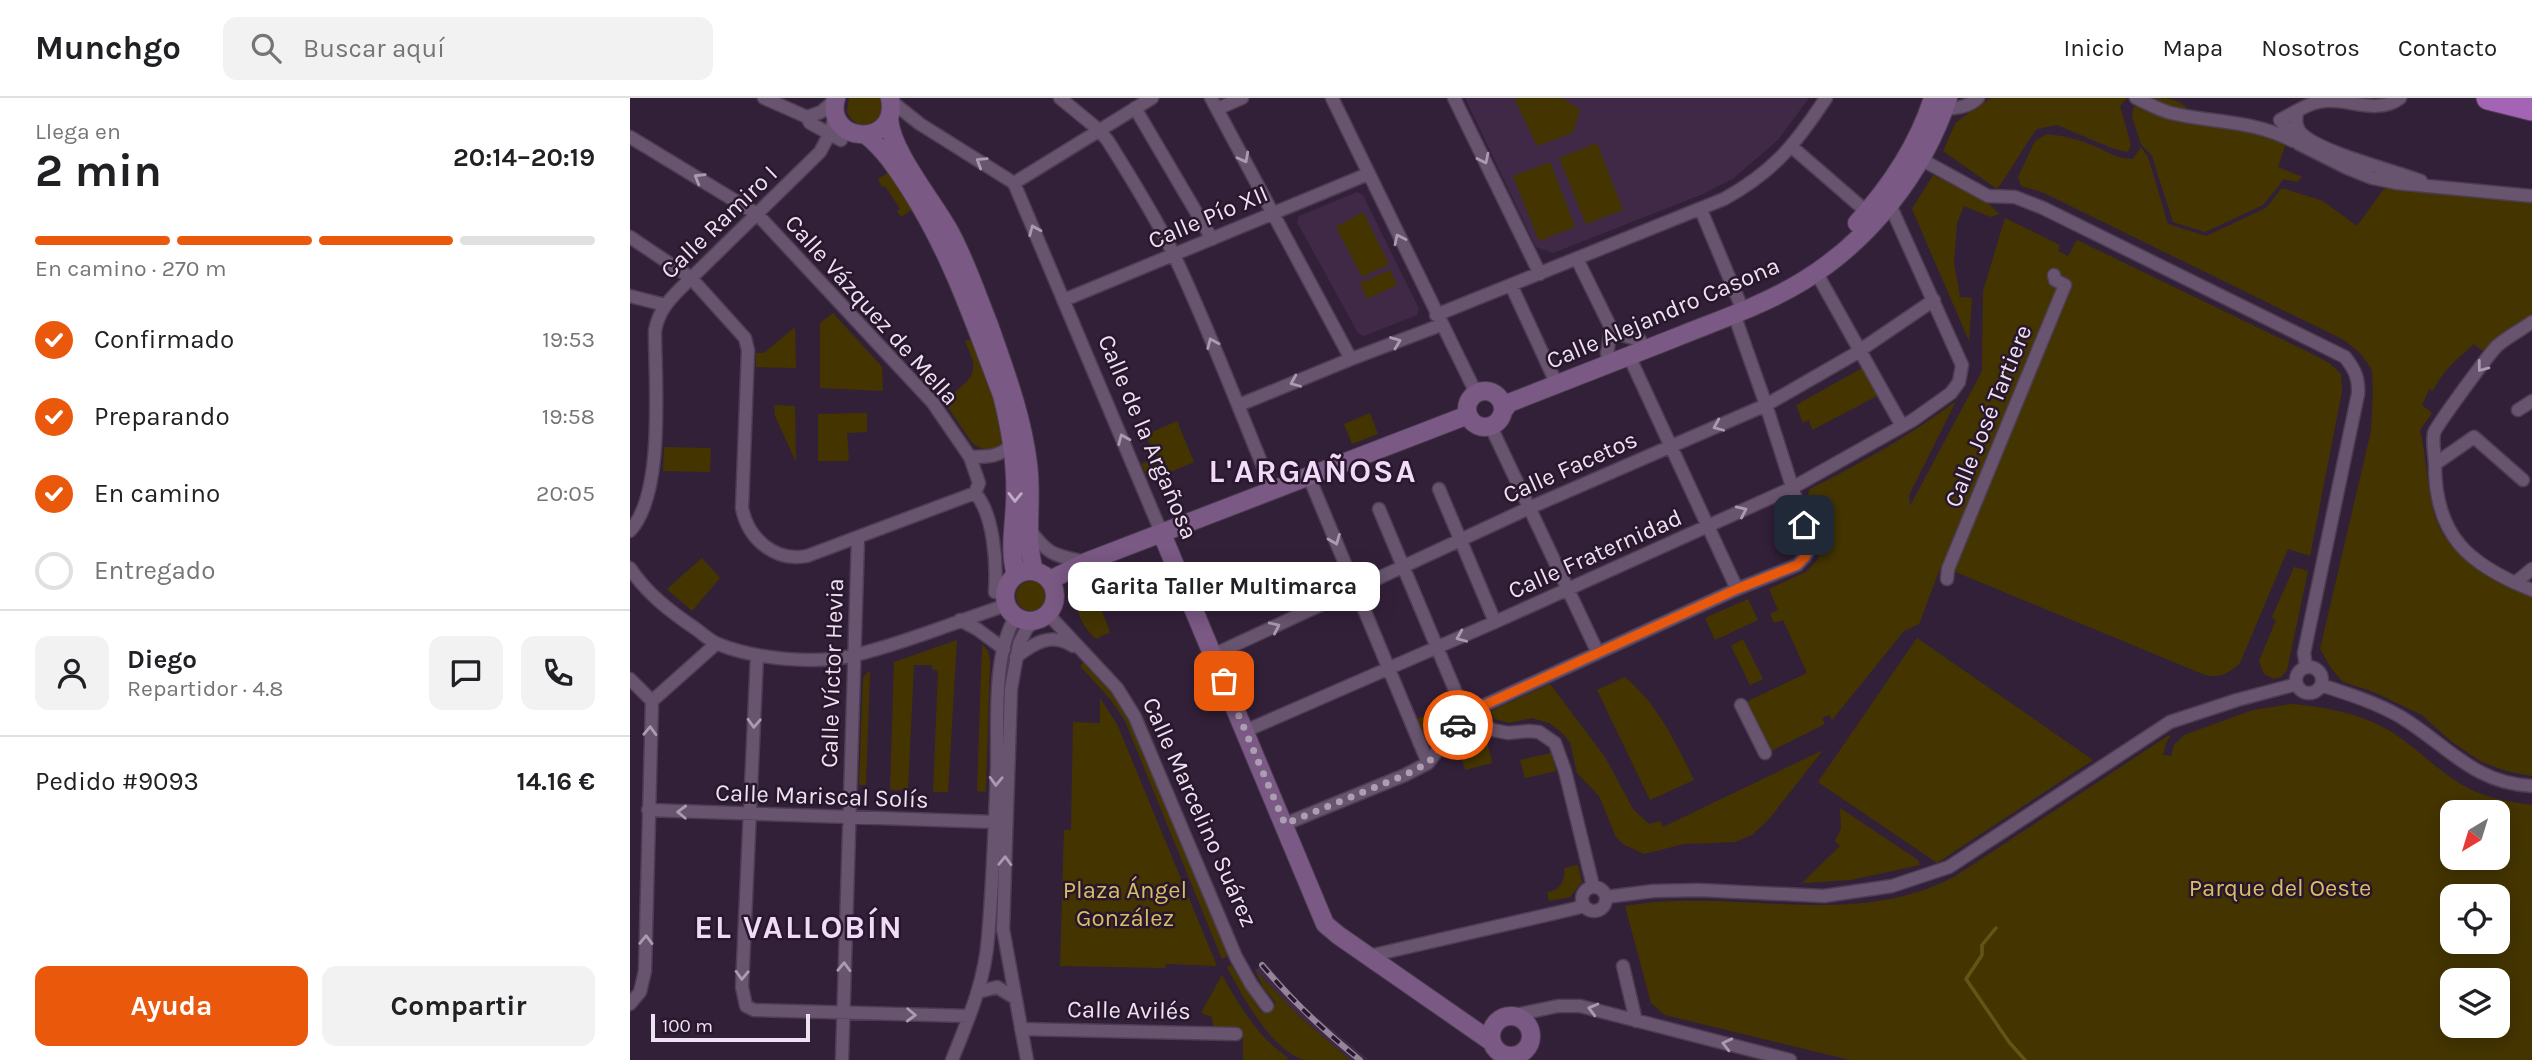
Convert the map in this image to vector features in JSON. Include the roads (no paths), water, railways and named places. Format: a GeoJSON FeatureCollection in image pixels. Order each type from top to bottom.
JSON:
{"type":"FeatureCollection","features":[{"type":"Feature","properties":{"kind":"highway"},"geometry":{"type":"LineString","coordinates":[[2488,98],[2532,109]]}},
{"type":"Feature","properties":{"kind":"main road"},"geometry":{"type":"LineString","coordinates":[[891,99],[889,120],[893,142],[936,206],[966,264],[1014,393],[1027,457],[1030,505],[1028,550],[1056,593],[1055,601],[1042,617],[1023,620],[1006,604],[1005,592],[1016,575]]}},
{"type":"Feature","properties":{"kind":"main road","name":"Calle Alejandro Casona"},"geometry":{"type":"LineString","coordinates":[[1500,403],[1553,376],[1640,340],[1782,292],[1816,272],[1843,252],[1890,205],[1942,102]]}},
{"type":"Feature","properties":{"kind":"main road"},"geometry":{"type":"LineString","coordinates":[[835,105],[840,124],[848,136],[890,158],[928,217],[943,246],[1002,395],[1012,444],[1015,503],[1011,560],[1016,575]]}},
{"type":"Feature","properties":{"kind":"main road"},"geometry":{"type":"LineString","coordinates":[[848,136],[883,127],[889,120]]}},
{"type":"Feature","properties":{"kind":"main road","name":"Calle Alejandro Casona"},"geometry":{"type":"LineString","coordinates":[[1500,403],[1509,403],[1629,356],[1737,307],[1766,290],[1836,243],[1867,212],[1915,156]]}},
{"type":"Feature","properties":{"kind":"main road"},"geometry":{"type":"LineString","coordinates":[[1485,391],[1500,403],[1497,423],[1491,427],[1473,423],[1468,415],[1469,400],[1476,393],[1485,391]]}},
{"type":"Feature","properties":{"kind":"main road"},"geometry":{"type":"LineString","coordinates":[[1016,575],[1042,575],[1086,562],[1468,415]]}},
{"type":"Feature","properties":{"kind":"main road","name":"Calle de la Argañosa"},"geometry":{"type":"LineString","coordinates":[[1163,534],[1325,924],[1492,1042]]}},
{"type":"Feature","properties":{"kind":"main road"},"geometry":{"type":"LineString","coordinates":[[1463,1021],[1483,1026],[1503,1019],[1519,1018],[1526,1023],[1531,1036],[1526,1049],[1507,1058],[1492,1042],[1491,1033],[1503,1019]]}},
{"type":"Feature","properties":{"kind":"street"},"geometry":{"type":"LineString","coordinates":[[764,98],[807,117],[810,123],[848,136]]}},
{"type":"Feature","properties":{"kind":"street"},"geometry":{"type":"LineString","coordinates":[[1059,98],[1099,130],[1108,141],[1156,220],[1174,254],[1273,491]]}},
{"type":"Feature","properties":{"kind":"street"},"geometry":{"type":"LineString","coordinates":[[1242,98],[1214,104],[1351,359]]}},
{"type":"Feature","properties":{"kind":"street"},"geometry":{"type":"LineString","coordinates":[[1454,98],[1540,274]]}},
{"type":"Feature","properties":{"kind":"street"},"geometry":{"type":"LineString","coordinates":[[1239,405],[1351,359],[1511,285],[1701,210],[1743,188],[1767,171],[1792,147],[1826,98]]}},
{"type":"Feature","properties":{"kind":"street"},"geometry":{"type":"LineString","coordinates":[[1942,102],[1957,108],[1973,103],[1978,98]]}},
{"type":"Feature","properties":{"kind":"street"},"geometry":{"type":"LineString","coordinates":[[2136,98],[2170,113],[2275,131],[2372,178],[2532,196]]}},
{"type":"Feature","properties":{"kind":"street"},"geometry":{"type":"LineString","coordinates":[[2254,126],[2280,120],[2311,104],[2326,101],[2381,106],[2400,98]]}},
{"type":"Feature","properties":{"kind":"street"},"geometry":{"type":"LineString","coordinates":[[891,99],[920,124],[1014,183],[1143,102],[1212,239]]}},
{"type":"Feature","properties":{"kind":"street"},"geometry":{"type":"LineString","coordinates":[[1337,100],[1368,174],[1476,393]]}},
{"type":"Feature","properties":{"kind":"street"},"geometry":{"type":"LineString","coordinates":[[807,117],[835,105],[848,136]]}},
{"type":"Feature","properties":{"kind":"street"},"geometry":{"type":"LineString","coordinates":[[2297,111],[2296,123],[2300,131],[2323,148],[2445,187]]}},
{"type":"Feature","properties":{"kind":"street"},"geometry":{"type":"LineString","coordinates":[[2280,120],[2299,144]]}},
{"type":"Feature","properties":{"kind":"street","name":"Calle Ramiro I"},"geometry":{"type":"LineString","coordinates":[[630,531],[643,510],[653,471],[657,319],[665,305],[691,278],[820,152],[848,136]]}},
{"type":"Feature","properties":{"kind":"street","name":"Calle Vázquez de Mella"},"geometry":{"type":"LineString","coordinates":[[630,137],[757,214],[933,403],[970,457],[979,483],[975,493],[983,502],[1010,628],[1004,649],[1000,688],[988,939],[978,992],[952,1060]]}},
{"type":"Feature","properties":{"kind":"street"},"geometry":{"type":"LineString","coordinates":[[1792,147],[1867,212]]}},
{"type":"Feature","properties":{"kind":"street"},"geometry":{"type":"LineString","coordinates":[[1915,156],[1988,196],[2015,197],[2043,208],[2345,357],[2357,375],[2358,394],[2304,653],[2306,667]]}},
{"type":"Feature","properties":{"kind":"street"},"geometry":{"type":"LineString","coordinates":[[2372,178],[2376,165]]}},
{"type":"Feature","properties":{"kind":"street","name":"Calle Pío XII"},"geometry":{"type":"LineString","coordinates":[[1064,300],[1368,174]]}},
{"type":"Feature","properties":{"kind":"street","name":"Calle de la Argañosa"},"geometry":{"type":"LineString","coordinates":[[1014,183],[1163,534]]}},
{"type":"Feature","properties":{"kind":"street"},"geometry":{"type":"LineString","coordinates":[[1890,205],[1934,300]]}},
{"type":"Feature","properties":{"kind":"street"},"geometry":{"type":"LineString","coordinates":[[1285,824],[1428,763],[1465,714],[1737,589],[1797,565],[1805,557],[1811,546],[1737,307],[1701,210]]}},
{"type":"Feature","properties":{"kind":"street"},"geometry":{"type":"LineString","coordinates":[[630,237],[691,278],[742,333],[747,343],[742,508],[749,529],[772,551],[796,557],[807,556],[975,493]]}},
{"type":"Feature","properties":{"kind":"street"},"geometry":{"type":"LineString","coordinates":[[1577,259],[1611,328],[1618,334],[1640,340]]}},
{"type":"Feature","properties":{"kind":"street"},"geometry":{"type":"LineString","coordinates":[[1816,272],[1902,426]]}},
{"type":"Feature","properties":{"kind":"street","name":"Calle José Tartiere"},"geometry":{"type":"LineString","coordinates":[[1947,579],[1948,569],[2065,285],[2055,280],[2054,275]]}},
{"type":"Feature","properties":{"kind":"street"},"geometry":{"type":"LineString","coordinates":[[1511,285],[1553,376]]}},
{"type":"Feature","properties":{"kind":"street"},"geometry":{"type":"LineString","coordinates":[[630,296],[665,305]]}},
{"type":"Feature","properties":{"kind":"street","name":"Calle Facetos"},"geometry":{"type":"LineString","coordinates":[[1213,655],[1529,508],[1766,405],[1859,351],[1934,300]]}},
{"type":"Feature","properties":{"kind":"street","name":"Calle Fraternidad"},"geometry":{"type":"LineString","coordinates":[[1245,731],[1708,527],[1792,488],[1902,426],[1951,393],[1959,382],[1962,365],[1934,300]]}},
{"type":"Feature","properties":{"kind":"street"},"geometry":{"type":"LineString","coordinates":[[2532,322],[2497,347],[2434,432],[2438,506],[2451,534],[2459,545],[2474,557],[2515,583],[2532,590]]}},
{"type":"Feature","properties":{"kind":"street"},"geometry":{"type":"LineString","coordinates":[[1607,354],[1611,328]]}},
{"type":"Feature","properties":{"kind":"street"},"geometry":{"type":"LineString","coordinates":[[1629,356],[1737,589]]}},
{"type":"Feature","properties":{"kind":"street"},"geometry":{"type":"LineString","coordinates":[[2518,410],[2532,401]]}},
{"type":"Feature","properties":{"kind":"street"},"geometry":{"type":"LineString","coordinates":[[1491,427],[1598,653]]}},
{"type":"Feature","properties":{"kind":"street"},"geometry":{"type":"LineString","coordinates":[[2435,464],[2474,437],[2523,480]]}},
{"type":"Feature","properties":{"kind":"street"},"geometry":{"type":"LineString","coordinates":[[970,457],[992,458],[1012,444]]}},
{"type":"Feature","properties":{"kind":"street"},"geometry":{"type":"LineString","coordinates":[[1309,477],[1428,763]]}},
{"type":"Feature","properties":{"kind":"street"},"geometry":{"type":"LineString","coordinates":[[1439,489],[1495,622]]}},
{"type":"Feature","properties":{"kind":"street"},"geometry":{"type":"LineString","coordinates":[[1379,509],[1465,714],[1493,730],[1508,733],[1534,731],[1544,734],[1555,743],[1565,771],[1593,886]]}},
{"type":"Feature","properties":{"kind":"street"},"geometry":{"type":"LineString","coordinates":[[1028,527],[1045,550],[1054,555],[1086,562]]}},
{"type":"Feature","properties":{"kind":"street","name":"Calle Víctor Hevia"},"geometry":{"type":"LineString","coordinates":[[842,1060],[858,538]]}},
{"type":"Feature","properties":{"kind":"street"},"geometry":{"type":"LineString","coordinates":[[630,568],[640,583],[671,611],[716,644],[757,655],[803,659],[853,656],[1006,604]]}},
{"type":"Feature","properties":{"kind":"street"},"geometry":{"type":"LineString","coordinates":[[2515,583],[2532,569]]}},
{"type":"Feature","properties":{"kind":"street"},"geometry":{"type":"LineString","coordinates":[[1027,1060],[1003,929],[1010,689],[1023,636],[1042,617]]}},
{"type":"Feature","properties":{"kind":"street","name":"Calle Marcelino Suárez"},"geometry":{"type":"LineString","coordinates":[[1042,617],[1085,654],[1117,688],[1135,717],[1236,957],[1251,984],[1268,1006]]}},
{"type":"Feature","properties":{"kind":"street"},"geometry":{"type":"LineString","coordinates":[[960,620],[1004,649]]}},
{"type":"Feature","properties":{"kind":"street"},"geometry":{"type":"LineString","coordinates":[[1016,657],[1040,641],[1055,639],[1064,641],[1085,654]]}},
{"type":"Feature","properties":{"kind":"street"},"geometry":{"type":"LineString","coordinates":[[630,1004],[640,992],[645,971],[652,701],[716,644]]}},
{"type":"Feature","properties":{"kind":"street"},"geometry":{"type":"LineString","coordinates":[[757,655],[741,987],[746,1006],[754,1010],[969,1016]]}},
{"type":"Feature","properties":{"kind":"street"},"geometry":{"type":"LineString","coordinates":[[2306,667],[2313,667],[2319,672],[2320,685],[2310,693],[2302,691],[2297,684],[2298,673],[2306,667]]}},
{"type":"Feature","properties":{"kind":"street"},"geometry":{"type":"LineString","coordinates":[[630,679],[652,701]]}},
{"type":"Feature","properties":{"kind":"street"},"geometry":{"type":"LineString","coordinates":[[1606,897],[1653,891],[1699,890],[1824,896],[1892,886],[1930,875],[1959,860],[2170,722],[2297,684]]}},
{"type":"Feature","properties":{"kind":"street"},"geometry":{"type":"LineString","coordinates":[[2320,685],[2364,699],[2401,717],[2465,765],[2480,773],[2505,782],[2532,786]]}},
{"type":"Feature","properties":{"kind":"street"},"geometry":{"type":"LineString","coordinates":[[1741,705],[1765,753]]}},
{"type":"Feature","properties":{"kind":"street","name":"Calle Mariscal Solís"},"geometry":{"type":"LineString","coordinates":[[648,810],[995,822]]}},
{"type":"Feature","properties":{"kind":"street"},"geometry":{"type":"LineString","coordinates":[[1583,904],[1592,911],[1599,910],[1605,904],[1603,890],[1593,886]]}},
{"type":"Feature","properties":{"kind":"street"},"geometry":{"type":"LineString","coordinates":[[1583,904],[1584,892],[1593,886]]}},
{"type":"Feature","properties":{"kind":"street"},"geometry":{"type":"LineString","coordinates":[[1368,956],[1577,908],[1583,904]]}},
{"type":"Feature","properties":{"kind":"street"},"geometry":{"type":"LineString","coordinates":[[1623,966],[1636,1021]]}},
{"type":"Feature","properties":{"kind":"street"},"geometry":{"type":"LineString","coordinates":[[978,992],[997,987],[1015,998]]}},
{"type":"Feature","properties":{"kind":"street"},"geometry":{"type":"LineString","coordinates":[[1503,1019],[1558,1006],[1580,1006],[1790,1060]]}},
{"type":"Feature","properties":{"kind":"street","name":"Calle Avilés"},"geometry":{"type":"LineString","coordinates":[[1021,1029],[1236,1034]]}},
{"type":"Feature","properties":{"kind":"waterway"},"geometry":{"type":"LineString","coordinates":[[1996,928],[1982,945],[1982,955],[1966,979],[2009,1042],[2025,1060]]}},
{"type":"Feature","properties":{"kind":"railway"},"geometry":{"type":"LineString","coordinates":[[1262,965],[1309,1015],[1360,1060]]}},
{"type":"Feature","properties":{"kind":"place","name":"Garita Taller Multimarca"},"geometry":{"type":"Point","coordinates":[1224,681]}},
{"type":"Feature","properties":{"kind":"district","name":"L'ARGAÑOSA"},"geometry":{"type":"Point","coordinates":[1313,471]}},
{"type":"Feature","properties":{"kind":"district","name":"EL VALLOBÍN"},"geometry":{"type":"Point","coordinates":[799,927]}},
{"type":"Feature","properties":{"kind":"park label","name":"Parque del Oeste"},"geometry":{"type":"Point","coordinates":[2280,888]}},
{"type":"Feature","properties":{"kind":"park label","name":"Plaza Ángel González"},"geometry":{"type":"Point","coordinates":[1125,904]}}]}
